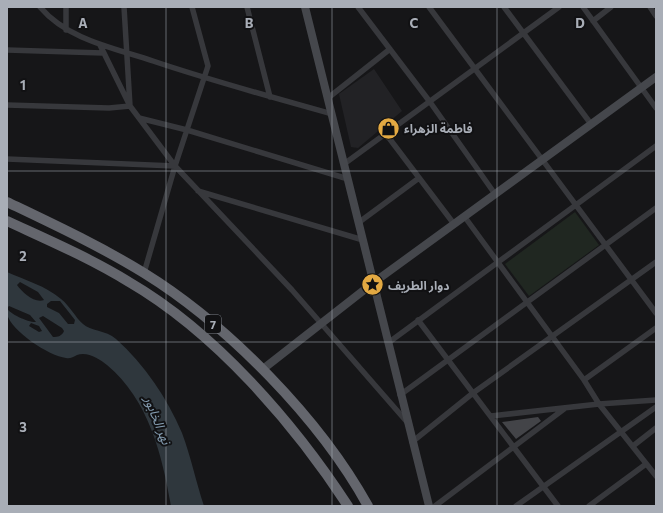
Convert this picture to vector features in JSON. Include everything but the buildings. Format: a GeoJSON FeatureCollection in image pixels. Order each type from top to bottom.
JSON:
{"type":"FeatureCollection","features":[{"type":"Feature","properties":{"kind":"highway","name":"7"},"geometry":{"type":"LineString","coordinates":[[7,202],[79,237],[144,273],[210,322],[263,369],[322,438],[347,471],[368,506]]}},
{"type":"Feature","properties":{"kind":"highway","name":"7"},"geometry":{"type":"LineString","coordinates":[[7,221],[63,246],[130,282],[168,308],[204,337],[244,375],[283,416],[311,451],[348,506]]}},
{"type":"Feature","properties":{"kind":"street"},"geometry":{"type":"LineString","coordinates":[[40,7],[49,17],[66,30],[100,45],[205,78],[332,114]]}},
{"type":"Feature","properties":{"kind":"street"},"geometry":{"type":"LineString","coordinates":[[66,7],[66,30]]}},
{"type":"Feature","properties":{"kind":"street"},"geometry":{"type":"LineString","coordinates":[[124,7],[130,106]]}},
{"type":"Feature","properties":{"kind":"street"},"geometry":{"type":"LineString","coordinates":[[144,273],[175,166],[208,66],[192,7]]}},
{"type":"Feature","properties":{"kind":"street"},"geometry":{"type":"LineString","coordinates":[[247,7],[270,97]]}},
{"type":"Feature","properties":{"kind":"street"},"geometry":{"type":"LineString","coordinates":[[306,7],[400,395],[429,506]]}},
{"type":"Feature","properties":{"kind":"street"},"geometry":{"type":"LineString","coordinates":[[358,7],[430,102],[495,194]]}},
{"type":"Feature","properties":{"kind":"street"},"geometry":{"type":"LineString","coordinates":[[429,7],[541,160],[656,313]]}},
{"type":"Feature","properties":{"kind":"street"},"geometry":{"type":"LineString","coordinates":[[504,7],[591,124]]}},
{"type":"Feature","properties":{"kind":"street"},"geometry":{"type":"LineString","coordinates":[[344,164],[558,7]]}},
{"type":"Feature","properties":{"kind":"street"},"geometry":{"type":"LineString","coordinates":[[582,7],[656,108]]}},
{"type":"Feature","properties":{"kind":"street"},"geometry":{"type":"LineString","coordinates":[[592,21],[611,7]]}},
{"type":"Feature","properties":{"kind":"street"},"geometry":{"type":"LineString","coordinates":[[650,7],[656,16]]}},
{"type":"Feature","properties":{"kind":"street"},"geometry":{"type":"LineString","coordinates":[[100,45],[130,106],[175,166],[322,323],[407,422]]}},
{"type":"Feature","properties":{"kind":"street"},"geometry":{"type":"LineString","coordinates":[[328,98],[390,49]]}},
{"type":"Feature","properties":{"kind":"street"},"geometry":{"type":"LineString","coordinates":[[7,50],[103,53]]}},
{"type":"Feature","properties":{"kind":"street"},"geometry":{"type":"LineString","coordinates":[[263,369],[373,283],[656,77]]}},
{"type":"Feature","properties":{"kind":"street"},"geometry":{"type":"LineString","coordinates":[[7,105],[109,108],[130,106]]}},
{"type":"Feature","properties":{"kind":"street"},"geometry":{"type":"LineString","coordinates":[[138,118],[187,130],[348,179]]}},
{"type":"Feature","properties":{"kind":"street"},"geometry":{"type":"LineString","coordinates":[[386,134],[454,224]]}},
{"type":"Feature","properties":{"kind":"street"},"geometry":{"type":"LineString","coordinates":[[388,343],[656,146]]}},
{"type":"Feature","properties":{"kind":"street"},"geometry":{"type":"LineString","coordinates":[[7,159],[175,166]]}},
{"type":"Feature","properties":{"kind":"street"},"geometry":{"type":"LineString","coordinates":[[358,223],[419,178]]}},
{"type":"Feature","properties":{"kind":"street"},"geometry":{"type":"LineString","coordinates":[[197,191],[363,240]]}},
{"type":"Feature","properties":{"kind":"street"},"geometry":{"type":"LineString","coordinates":[[400,395],[656,208]]}},
{"type":"Feature","properties":{"kind":"street"},"geometry":{"type":"LineString","coordinates":[[464,216],[600,404],[656,476]]}},
{"type":"Feature","properties":{"kind":"street"},"geometry":{"type":"LineString","coordinates":[[412,442],[473,393],[656,262]]}},
{"type":"Feature","properties":{"kind":"street"},"geometry":{"type":"LineString","coordinates":[[418,320],[558,506]]}},
{"type":"Feature","properties":{"kind":"street"},"geometry":{"type":"LineString","coordinates":[[584,380],[656,328]]}},
{"type":"Feature","properties":{"kind":"street"},"geometry":{"type":"LineString","coordinates":[[491,416],[600,404],[656,400]]}},
{"type":"Feature","properties":{"kind":"street"},"geometry":{"type":"LineString","coordinates":[[516,506],[656,407]]}},
{"type":"Feature","properties":{"kind":"street"},"geometry":{"type":"LineString","coordinates":[[435,506],[565,408]]}},
{"type":"Feature","properties":{"kind":"street"},"geometry":{"type":"LineString","coordinates":[[633,446],[656,428]]}},
{"type":"Feature","properties":{"kind":"street"},"geometry":{"type":"LineString","coordinates":[[589,506],[646,464]]}},
{"type":"Feature","properties":{"kind":"shaded area"},"geometry":{"type":"Polygon","coordinates":[[[374,69],[402,111],[358,148],[351,147],[339,94],[374,69]]]}},
{"type":"Feature","properties":{"kind":"shaded area"},"geometry":{"type":"Polygon","coordinates":[[[575,212],[599,245],[529,296],[505,264],[575,212]]]}},
{"type":"Feature","properties":{"kind":"water","name":"نهر الخابور"},"geometry":{"type":"Polygon","coordinates":[[[7,272],[55,294],[67,305],[83,324],[116,339],[146,371],[169,407],[182,433],[204,506],[171,506],[158,448],[143,412],[121,379],[107,365],[97,358],[85,354],[77,355],[72,358],[66,358],[50,353],[23,335],[10,321],[6,309],[7,272]],[[20,282],[17,285],[25,294],[33,299],[40,301],[44,300],[38,292],[20,282]],[[51,301],[47,304],[47,307],[59,313],[68,324],[74,324],[75,320],[60,301],[51,301]],[[9,306],[7,308],[20,318],[36,322],[30,315],[9,306]],[[43,316],[39,318],[53,337],[62,334],[64,331],[62,328],[43,316]],[[31,323],[29,326],[39,332],[42,331],[39,326],[31,323]]]}},
{"type":"Feature","properties":{"kind":"place","name":"فاطمة الزهراء"},"geometry":{"type":"Point","coordinates":[388,128]}},
{"type":"Feature","properties":{"kind":"place","name":"دوار الطريف"},"geometry":{"type":"Point","coordinates":[373,285]}}]}
